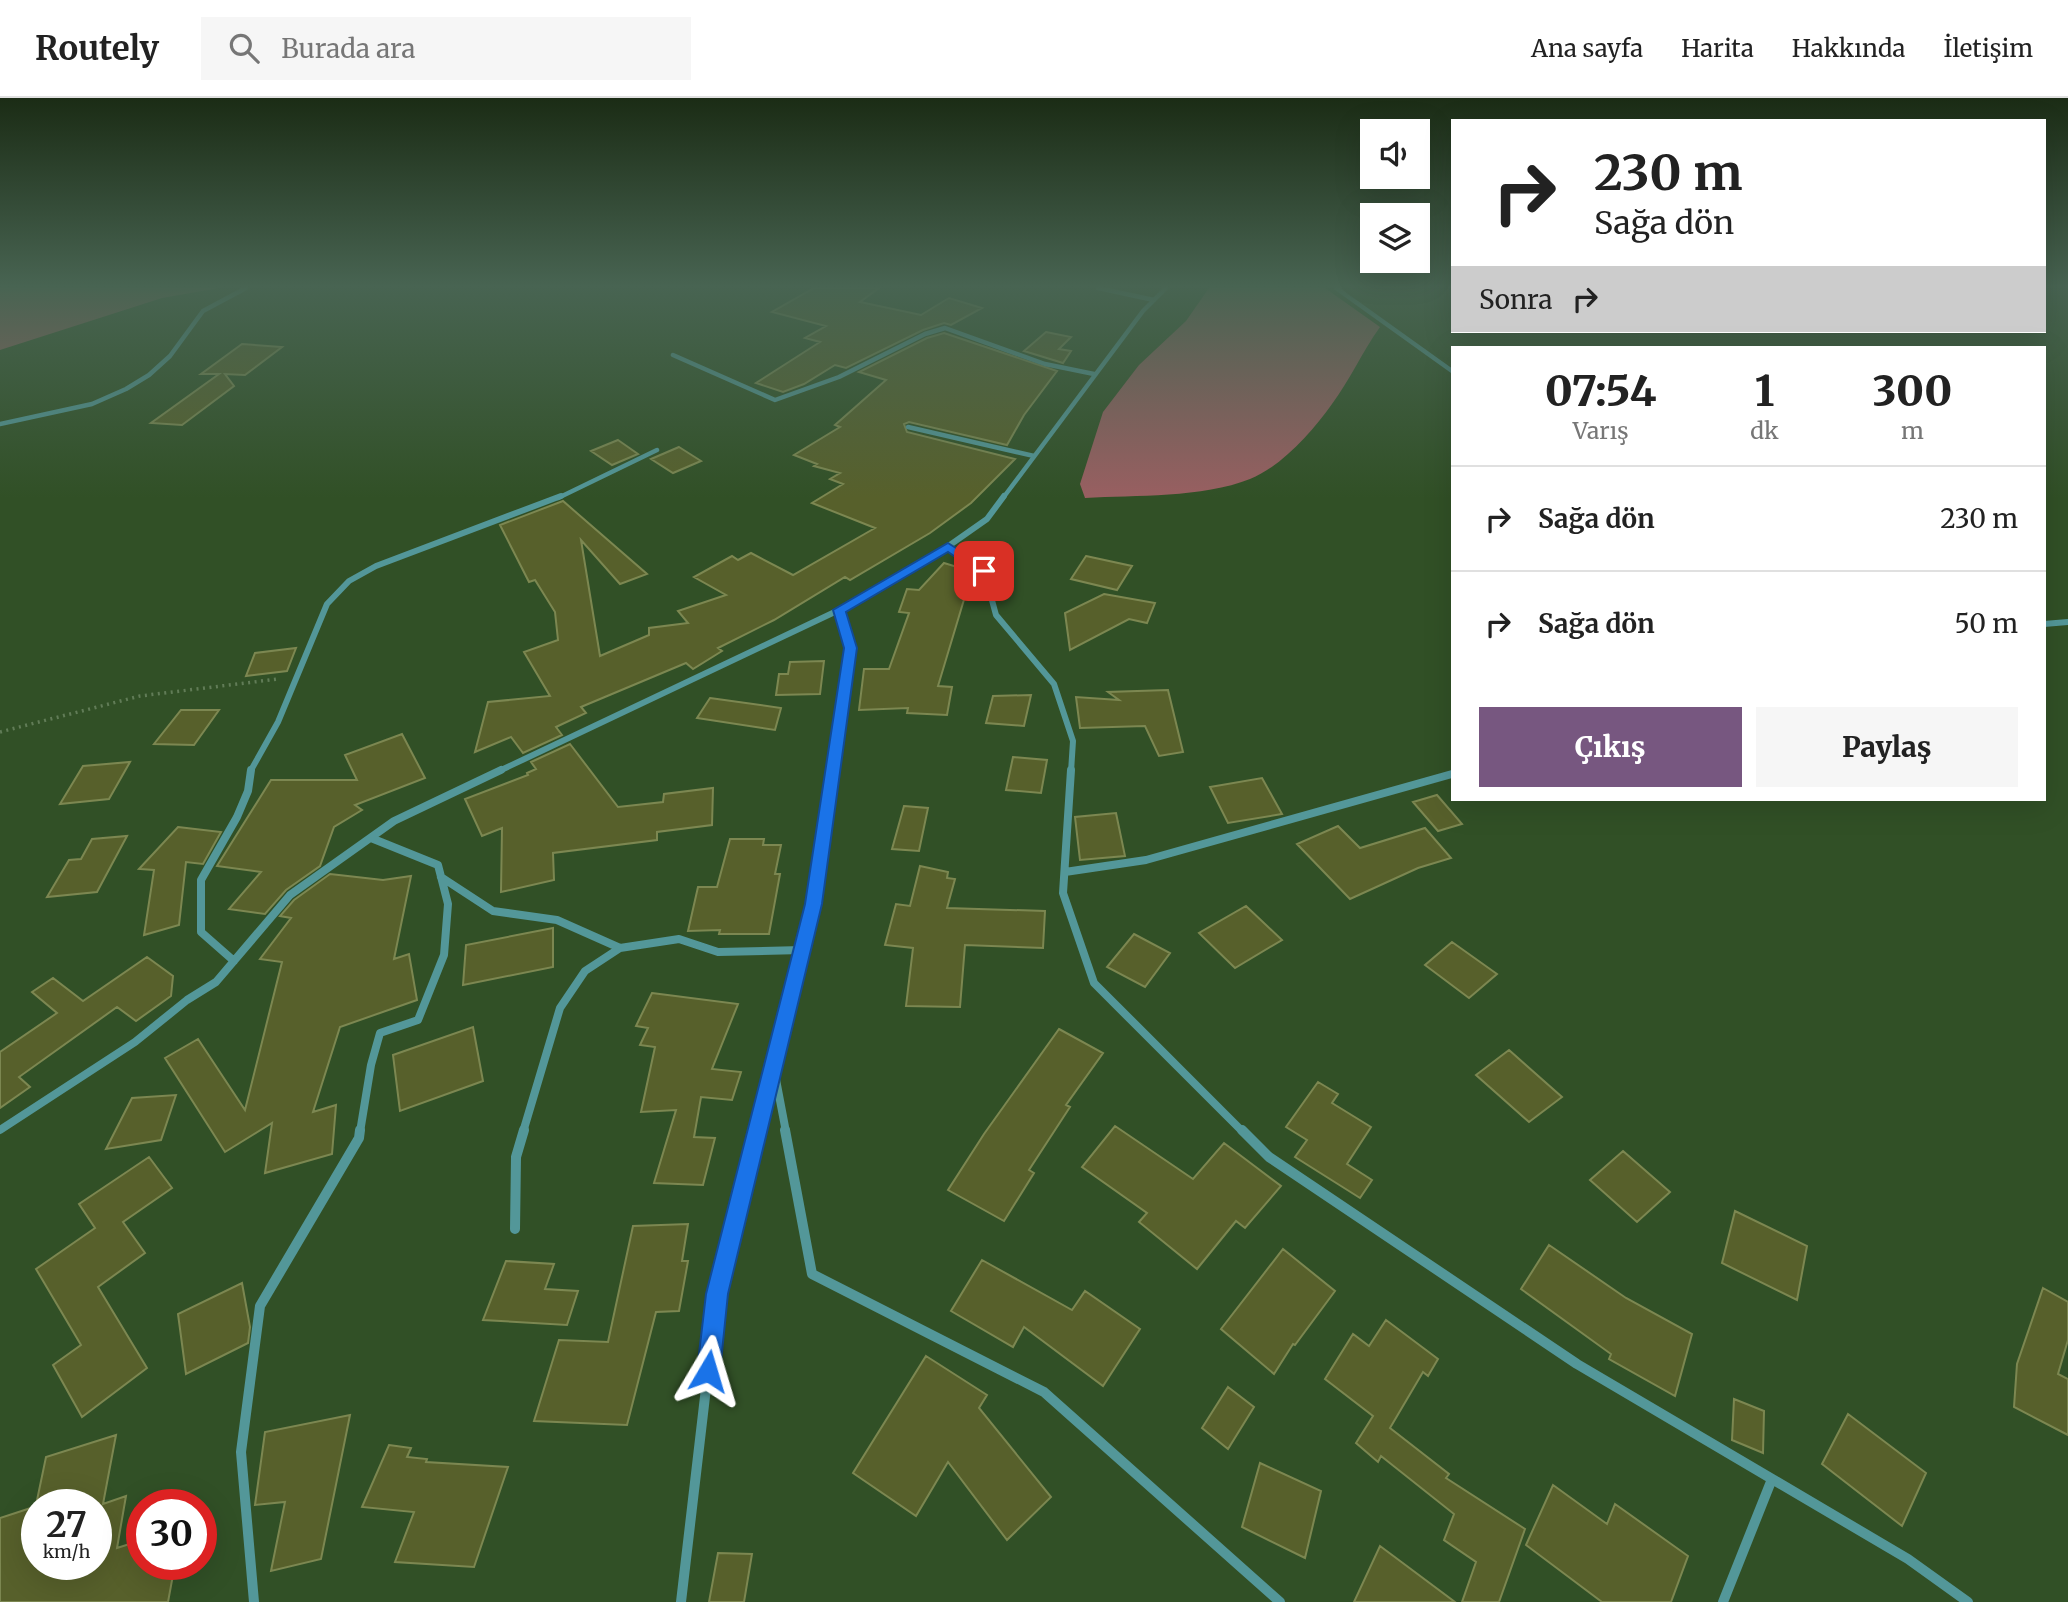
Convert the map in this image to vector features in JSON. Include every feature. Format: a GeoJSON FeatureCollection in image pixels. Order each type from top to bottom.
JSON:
{"type":"FeatureCollection","features":[{"type":"Feature","properties":{"kind":"street"},"geometry":{"type":"LineString","coordinates":[[0,425],[92,404],[126,389],[149,375],[168,358]]}},
{"type":"Feature","properties":{"kind":"street"},"geometry":{"type":"LineString","coordinates":[[680,358],[775,400],[839,377],[877,358]]}},
{"type":"Feature","properties":{"kind":"street"},"geometry":{"type":"LineString","coordinates":[[1029,358],[1094,374]]}},
{"type":"Feature","properties":{"kind":"street"},"geometry":{"type":"LineString","coordinates":[[0,1130],[135,1042],[187,1000],[216,982],[290,895],[394,821],[839,610],[948,547],[987,519],[1107,358]]}},
{"type":"Feature","properties":{"kind":"street"},"geometry":{"type":"LineString","coordinates":[[1434,358],[1451,370]]}},
{"type":"Feature","properties":{"kind":"street"},"geometry":{"type":"LineString","coordinates":[[908,427],[1034,456]]}},
{"type":"Feature","properties":{"kind":"street"},"geometry":{"type":"LineString","coordinates":[[234,961],[201,932],[201,880],[237,817],[248,791],[248,775],[278,722],[327,604],[349,581],[376,566],[553,500],[657,450]]}},
{"type":"Feature","properties":{"kind":"street"},"geometry":{"type":"LineString","coordinates":[[948,547],[984,571],[996,615],[1054,684],[1073,741],[1063,893],[1094,983],[1269,1157],[1577,1364],[1909,1559],[1968,1602]]}},
{"type":"Feature","properties":{"kind":"street"},"geometry":{"type":"LineString","coordinates":[[681,1602],[717,1294],[814,904],[850,648],[839,610]]}},
{"type":"Feature","properties":{"kind":"street"},"geometry":{"type":"LineString","coordinates":[[2046,624],[2068,622]]}},
{"type":"Feature","properties":{"kind":"street"},"geometry":{"type":"LineString","coordinates":[[1065,872],[1146,860],[1451,774]]}},
{"type":"Feature","properties":{"kind":"street"},"geometry":{"type":"LineString","coordinates":[[254,1602],[241,1452],[260,1306],[359,1138],[371,1065],[380,1033],[418,1020],[444,955],[448,904],[438,864],[370,838]]}},
{"type":"Feature","properties":{"kind":"street"},"geometry":{"type":"LineString","coordinates":[[441,877],[493,911],[557,920],[620,948]]}},
{"type":"Feature","properties":{"kind":"street"},"geometry":{"type":"LineString","coordinates":[[515,1228],[516,1157],[560,1009],[585,971],[620,948],[679,939],[718,952],[802,950]]}},
{"type":"Feature","properties":{"kind":"street"},"geometry":{"type":"LineString","coordinates":[[774,1065],[812,1274],[1044,1392],[1280,1602]]}},
{"type":"Feature","properties":{"kind":"street"},"geometry":{"type":"LineString","coordinates":[[1723,1602],[1772,1479]]}},
{"type":"Feature","properties":{"kind":"path"},"geometry":{"type":"LineString","coordinates":[[0,732],[24,729],[77,711],[140,696],[297,677]]}},
{"type":"Feature","properties":{"kind":"shaded area"},"geometry":{"type":"Polygon","coordinates":[[[1146,358],[1360,358],[1338,395],[1315,426],[1285,457],[1262,473],[1231,485],[1190,493],[1085,498],[1080,484],[1103,412],[1146,358]]]}},
{"type":"Feature","properties":{"kind":"building"},"geometry":{"type":"Polygon","coordinates":[[[223,358],[267,358],[245,375],[225,374],[234,386],[182,425],[151,423],[219,374],[201,374],[223,358]]]}},
{"type":"Feature","properties":{"kind":"building"},"geometry":{"type":"Polygon","coordinates":[[[795,358],[866,358],[846,368],[835,365],[804,384],[783,392],[756,383],[795,358]]]}},
{"type":"Feature","properties":{"kind":"building"},"geometry":{"type":"Polygon","coordinates":[[[887,358],[1019,358],[1057,371],[1024,415],[1007,445],[909,422],[904,424],[907,432],[1015,459],[971,503],[930,533],[850,580],[845,577],[774,620],[718,648],[722,651],[693,669],[686,663],[581,707],[586,713],[556,727],[562,735],[523,753],[511,737],[475,752],[488,702],[550,696],[524,652],[558,640],[555,612],[535,580],[529,582],[500,525],[563,501],[647,574],[620,584],[581,540],[600,656],[649,635],[649,628],[688,623],[678,611],[726,595],[694,577],[732,556],[738,560],[751,553],[793,575],[875,528],[812,503],[843,484],[830,479],[840,473],[814,466],[817,464],[794,455],[840,427],[835,425],[886,380],[859,372],[887,358]]]}},
{"type":"Feature","properties":{"kind":"building"},"geometry":{"type":"Polygon","coordinates":[[[1047,358],[1066,358],[1063,363],[1047,358]]]}},
{"type":"Feature","properties":{"kind":"building"},"geometry":{"type":"Polygon","coordinates":[[[618,440],[638,454],[612,465],[591,451],[618,440]]]}},
{"type":"Feature","properties":{"kind":"building"},"geometry":{"type":"Polygon","coordinates":[[[679,447],[701,461],[673,473],[651,459],[679,447]]]}},
{"type":"Feature","properties":{"kind":"building"},"geometry":{"type":"Polygon","coordinates":[[[1086,556],[1132,566],[1117,590],[1071,579],[1086,556]]]}},
{"type":"Feature","properties":{"kind":"building"},"geometry":{"type":"Polygon","coordinates":[[[944,563],[977,573],[969,583],[938,686],[952,687],[947,715],[907,713],[908,708],[859,710],[864,669],[889,669],[909,613],[899,612],[907,589],[919,590],[944,563]]]}},
{"type":"Feature","properties":{"kind":"building"},"geometry":{"type":"Polygon","coordinates":[[[1104,594],[1155,603],[1147,623],[1129,619],[1070,650],[1065,613],[1104,594]]]}},
{"type":"Feature","properties":{"kind":"building"},"geometry":{"type":"Polygon","coordinates":[[[296,648],[287,671],[246,676],[255,653],[296,648]]]}},
{"type":"Feature","properties":{"kind":"building"},"geometry":{"type":"Polygon","coordinates":[[[824,661],[820,694],[776,695],[779,674],[788,674],[790,662],[824,661]]]}},
{"type":"Feature","properties":{"kind":"building"},"geometry":{"type":"Polygon","coordinates":[[[1168,690],[1183,752],[1159,756],[1145,726],[1080,728],[1076,697],[1119,700],[1108,692],[1168,690]]]}},
{"type":"Feature","properties":{"kind":"building"},"geometry":{"type":"Polygon","coordinates":[[[1031,695],[1024,726],[986,723],[993,696],[1031,695]]]}},
{"type":"Feature","properties":{"kind":"building"},"geometry":{"type":"Polygon","coordinates":[[[710,698],[781,708],[775,730],[697,718],[710,698]]]}},
{"type":"Feature","properties":{"kind":"building"},"geometry":{"type":"Polygon","coordinates":[[[181,710],[219,710],[194,745],[154,744],[181,710]]]}},
{"type":"Feature","properties":{"kind":"building"},"geometry":{"type":"Polygon","coordinates":[[[402,734],[425,778],[355,805],[362,810],[334,827],[320,866],[286,890],[265,914],[229,909],[261,872],[217,866],[271,780],[357,780],[345,755],[402,734]]]}},
{"type":"Feature","properties":{"kind":"building"},"geometry":{"type":"Polygon","coordinates":[[[570,744],[618,807],[663,802],[664,794],[713,788],[712,825],[657,832],[657,840],[553,853],[554,880],[501,892],[502,828],[482,836],[465,799],[528,775],[527,773],[536,769],[531,762],[570,744]]]}},
{"type":"Feature","properties":{"kind":"building"},"geometry":{"type":"Polygon","coordinates":[[[1013,757],[1047,760],[1041,793],[1006,790],[1013,757]]]}},
{"type":"Feature","properties":{"kind":"building"},"geometry":{"type":"Polygon","coordinates":[[[130,762],[109,799],[60,804],[83,766],[130,762]]]}},
{"type":"Feature","properties":{"kind":"building"},"geometry":{"type":"Polygon","coordinates":[[[1262,778],[1282,814],[1228,823],[1210,787],[1262,778]]]}},
{"type":"Feature","properties":{"kind":"building"},"geometry":{"type":"Polygon","coordinates":[[[1437,795],[1462,824],[1438,831],[1413,802],[1437,795]]]}},
{"type":"Feature","properties":{"kind":"building"},"geometry":{"type":"Polygon","coordinates":[[[904,806],[928,808],[919,851],[892,849],[904,806]]]}},
{"type":"Feature","properties":{"kind":"building"},"geometry":{"type":"Polygon","coordinates":[[[1116,813],[1125,856],[1080,860],[1075,817],[1116,813]]]}},
{"type":"Feature","properties":{"kind":"building"},"geometry":{"type":"Polygon","coordinates":[[[1338,826],[1360,848],[1425,828],[1451,858],[1418,868],[1350,899],[1297,844],[1338,826]]]}},
{"type":"Feature","properties":{"kind":"building"},"geometry":{"type":"Polygon","coordinates":[[[178,827],[221,832],[203,864],[186,862],[179,925],[144,935],[154,870],[139,869],[178,827]]]}},
{"type":"Feature","properties":{"kind":"building"},"geometry":{"type":"Polygon","coordinates":[[[127,836],[97,892],[47,897],[69,860],[81,859],[92,839],[127,836]]]}},
{"type":"Feature","properties":{"kind":"building"},"geometry":{"type":"Polygon","coordinates":[[[730,839],[764,839],[763,845],[781,845],[775,874],[780,874],[769,934],[719,934],[720,930],[688,931],[698,887],[717,887],[730,839]]]}},
{"type":"Feature","properties":{"kind":"building"},"geometry":{"type":"Polygon","coordinates":[[[920,866],[948,872],[947,878],[955,879],[947,908],[1045,911],[1043,948],[965,945],[960,1007],[906,1006],[913,948],[885,945],[896,904],[910,906],[920,866]]]}},
{"type":"Feature","properties":{"kind":"building"},"geometry":{"type":"Polygon","coordinates":[[[330,874],[383,880],[411,876],[394,959],[409,954],[417,1000],[340,1027],[313,1112],[336,1105],[332,1154],[265,1173],[272,1123],[225,1152],[165,1058],[198,1039],[245,1110],[282,962],[260,959],[291,918],[280,916],[294,900],[330,874]]]}},
{"type":"Feature","properties":{"kind":"building"},"geometry":{"type":"Polygon","coordinates":[[[1246,906],[1282,940],[1235,968],[1199,933],[1246,906]]]}},
{"type":"Feature","properties":{"kind":"building"},"geometry":{"type":"Polygon","coordinates":[[[553,928],[553,967],[463,985],[466,945],[553,928]]]}},
{"type":"Feature","properties":{"kind":"building"},"geometry":{"type":"Polygon","coordinates":[[[1134,934],[1170,953],[1145,987],[1107,967],[1134,934]]]}},
{"type":"Feature","properties":{"kind":"building"},"geometry":{"type":"Polygon","coordinates":[[[1452,942],[1497,974],[1469,998],[1425,965],[1452,942]]]}},
{"type":"Feature","properties":{"kind":"building"},"geometry":{"type":"Polygon","coordinates":[[[147,957],[173,976],[171,996],[136,1021],[117,1007],[19,1077],[30,1087],[0,1108],[0,1052],[57,1013],[32,992],[53,978],[83,1001],[147,957]]]}},
{"type":"Feature","properties":{"kind":"building"},"geometry":{"type":"Polygon","coordinates":[[[652,993],[738,1004],[712,1069],[741,1072],[732,1100],[701,1097],[694,1137],[715,1138],[703,1185],[654,1183],[676,1110],[641,1112],[655,1047],[640,1045],[648,1028],[636,1026],[652,993]]]}},
{"type":"Feature","properties":{"kind":"building"},"geometry":{"type":"Polygon","coordinates":[[[473,1027],[483,1081],[400,1111],[393,1055],[473,1027]]]}},
{"type":"Feature","properties":{"kind":"building"},"geometry":{"type":"Polygon","coordinates":[[[1059,1029],[1103,1053],[1066,1105],[1070,1107],[1029,1170],[1034,1173],[1004,1221],[948,1190],[984,1134],[1059,1029]]]}},
{"type":"Feature","properties":{"kind":"building"},"geometry":{"type":"Polygon","coordinates":[[[1509,1050],[1562,1097],[1529,1122],[1476,1075],[1509,1050]]]}},
{"type":"Feature","properties":{"kind":"building"},"geometry":{"type":"Polygon","coordinates":[[[1318,1082],[1338,1094],[1332,1103],[1371,1127],[1347,1164],[1372,1180],[1360,1198],[1295,1157],[1307,1140],[1286,1127],[1318,1082]]]}},
{"type":"Feature","properties":{"kind":"building"},"geometry":{"type":"Polygon","coordinates":[[[176,1095],[161,1140],[106,1149],[132,1098],[176,1095]]]}},
{"type":"Feature","properties":{"kind":"building"},"geometry":{"type":"Polygon","coordinates":[[[1115,1126],[1193,1179],[1224,1143],[1281,1186],[1245,1228],[1236,1221],[1197,1269],[1139,1222],[1147,1213],[1082,1167],[1115,1126]]]}},
{"type":"Feature","properties":{"kind":"building"},"geometry":{"type":"Polygon","coordinates":[[[1623,1151],[1670,1192],[1637,1222],[1590,1180],[1623,1151]]]}},
{"type":"Feature","properties":{"kind":"building"},"geometry":{"type":"Polygon","coordinates":[[[149,1157],[172,1188],[123,1222],[145,1253],[98,1287],[147,1368],[82,1417],[53,1365],[81,1345],[36,1269],[95,1228],[79,1204],[149,1157]]]}},
{"type":"Feature","properties":{"kind":"building"},"geometry":{"type":"Polygon","coordinates":[[[1735,1211],[1807,1246],[1797,1300],[1722,1263],[1735,1211]]]}},
{"type":"Feature","properties":{"kind":"building"},"geometry":{"type":"Polygon","coordinates":[[[688,1224],[682,1261],[688,1261],[679,1311],[656,1312],[627,1425],[534,1421],[559,1340],[608,1342],[633,1226],[688,1224]]]}},
{"type":"Feature","properties":{"kind":"building"},"geometry":{"type":"Polygon","coordinates":[[[1549,1245],[1626,1298],[1692,1334],[1675,1396],[1609,1359],[1611,1354],[1521,1289],[1549,1245]]]}},
{"type":"Feature","properties":{"kind":"building"},"geometry":{"type":"Polygon","coordinates":[[[1283,1249],[1335,1291],[1295,1345],[1293,1344],[1274,1374],[1221,1329],[1283,1249]]]}},
{"type":"Feature","properties":{"kind":"building"},"geometry":{"type":"Polygon","coordinates":[[[982,1260],[1072,1310],[1085,1291],[1140,1329],[1103,1386],[1024,1327],[1013,1347],[951,1311],[982,1260]]]}},
{"type":"Feature","properties":{"kind":"building"},"geometry":{"type":"Polygon","coordinates":[[[506,1261],[554,1264],[545,1289],[578,1291],[567,1325],[483,1320],[506,1261]]]}},
{"type":"Feature","properties":{"kind":"building"},"geometry":{"type":"Polygon","coordinates":[[[242,1283],[250,1327],[248,1343],[186,1374],[178,1314],[242,1283]]]}},
{"type":"Feature","properties":{"kind":"building"},"geometry":{"type":"Polygon","coordinates":[[[2043,1288],[2068,1302],[2068,1340],[2058,1374],[2068,1379],[2068,1435],[2014,1407],[2017,1364],[2043,1288]]]}},
{"type":"Feature","properties":{"kind":"building"},"geometry":{"type":"Polygon","coordinates":[[[1386,1320],[1438,1359],[1428,1376],[1423,1372],[1390,1428],[1449,1474],[1446,1478],[1525,1529],[1499,1602],[1462,1602],[1476,1562],[1444,1540],[1454,1514],[1381,1456],[1378,1462],[1356,1443],[1373,1416],[1325,1379],[1353,1334],[1369,1346],[1386,1320]]]}},
{"type":"Feature","properties":{"kind":"building"},"geometry":{"type":"Polygon","coordinates":[[[926,1356],[987,1395],[979,1408],[1051,1497],[1007,1540],[948,1462],[916,1516],[853,1473],[926,1356]]]}},
{"type":"Feature","properties":{"kind":"building"},"geometry":{"type":"Polygon","coordinates":[[[1228,1387],[1254,1407],[1228,1449],[1202,1428],[1228,1387]]]}},
{"type":"Feature","properties":{"kind":"building"},"geometry":{"type":"Polygon","coordinates":[[[1734,1399],[1764,1411],[1763,1453],[1732,1440],[1734,1399]]]}},
{"type":"Feature","properties":{"kind":"building"},"geometry":{"type":"Polygon","coordinates":[[[1848,1414],[1926,1473],[1902,1526],[1822,1464],[1848,1414]]]}},
{"type":"Feature","properties":{"kind":"building"},"geometry":{"type":"Polygon","coordinates":[[[350,1415],[321,1559],[271,1571],[285,1502],[255,1505],[265,1432],[350,1415]]]}},
{"type":"Feature","properties":{"kind":"building"},"geometry":{"type":"Polygon","coordinates":[[[116,1435],[106,1489],[39,1489],[46,1457],[116,1435]]]}},
{"type":"Feature","properties":{"kind":"building"},"geometry":{"type":"Polygon","coordinates":[[[389,1445],[411,1448],[407,1457],[427,1459],[426,1462],[508,1467],[474,1567],[395,1562],[414,1512],[362,1507],[389,1445]]]}},
{"type":"Feature","properties":{"kind":"building"},"geometry":{"type":"Polygon","coordinates":[[[1260,1463],[1321,1491],[1305,1558],[1242,1527],[1260,1463]]]}},
{"type":"Feature","properties":{"kind":"building"},"geometry":{"type":"Polygon","coordinates":[[[1553,1485],[1607,1524],[1615,1504],[1688,1556],[1671,1602],[1602,1602],[1526,1545],[1553,1485]]]}},
{"type":"Feature","properties":{"kind":"building"},"geometry":{"type":"Polygon","coordinates":[[[126,1496],[117,1548],[126,1545],[126,1580],[172,1580],[168,1602],[0,1602],[0,1518],[21,1511],[21,1580],[112,1580],[112,1501],[126,1496]]]}},
{"type":"Feature","properties":{"kind":"building"},"geometry":{"type":"Polygon","coordinates":[[[1380,1546],[1455,1602],[1354,1602],[1380,1546]]]}},
{"type":"Feature","properties":{"kind":"building"},"geometry":{"type":"Polygon","coordinates":[[[718,1553],[752,1554],[744,1602],[709,1602],[718,1553]]]}},
{"type":"Feature","properties":{"kind":"route"},"geometry":{"type":"LineString","coordinates":[[708,1371],[717,1294],[814,904],[850,648],[839,610],[948,547],[984,571]]}}]}
